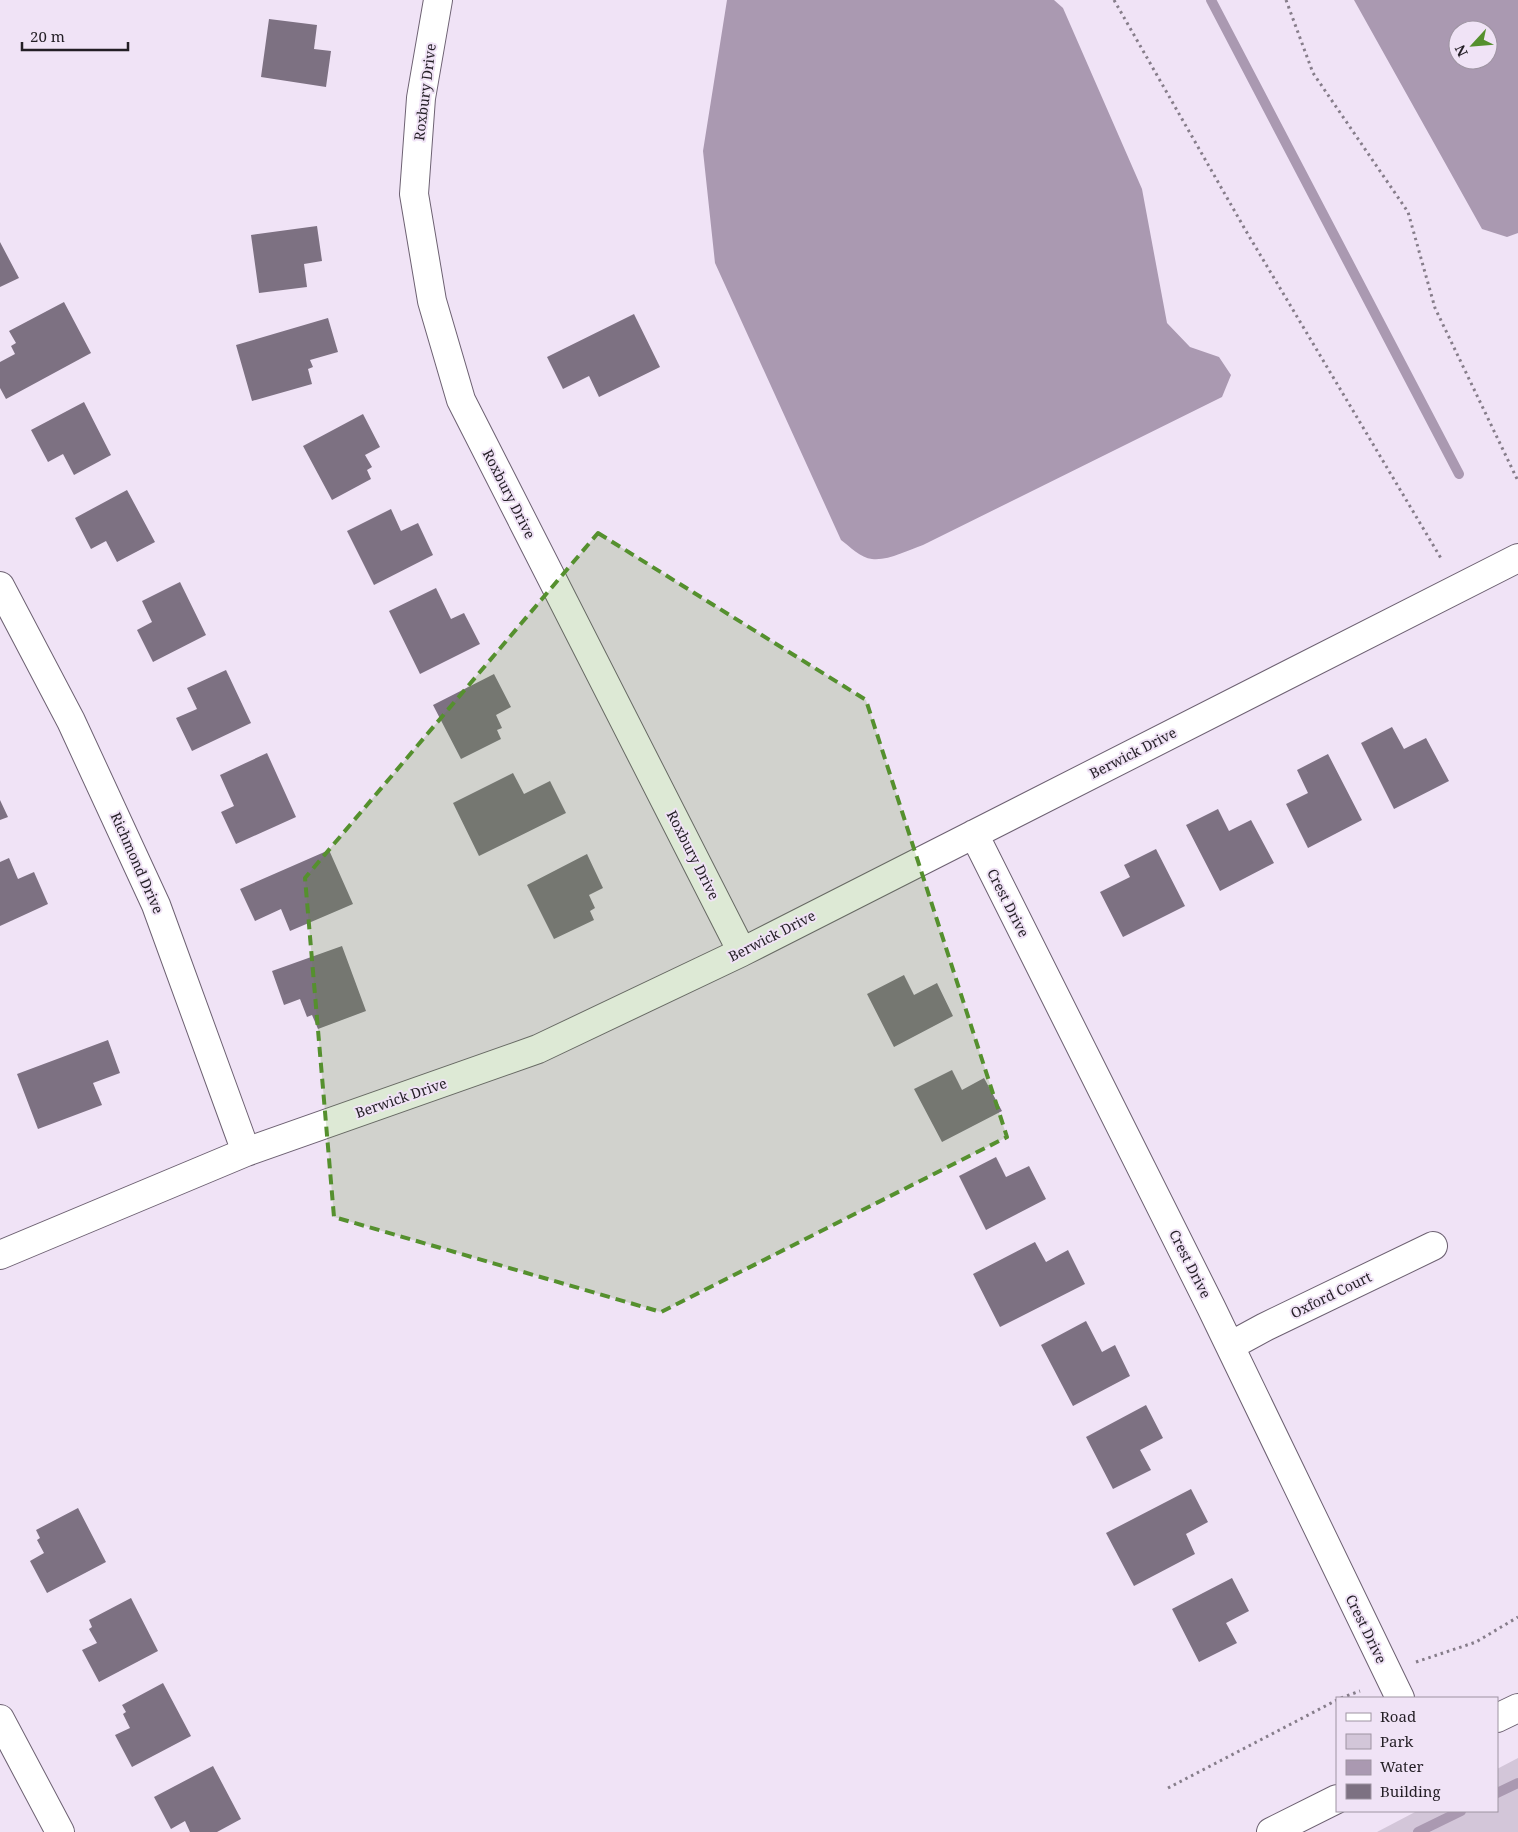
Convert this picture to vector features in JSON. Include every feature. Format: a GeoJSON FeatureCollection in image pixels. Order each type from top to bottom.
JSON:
{"type":"FeatureCollection","features":[{"type":"Feature","properties":{"kind":"street","name":"Roxbury Drive"},"geometry":{"type":"LineString","coordinates":[[438,0],[421,98],[414,194],[432,301],[461,400],[742,952]]}},
{"type":"Feature","properties":{"kind":"street","name":"Berwick Drive"},"geometry":{"type":"LineString","coordinates":[[0,1255],[246,1152],[538,1049],[742,952],[1518,558]]}},
{"type":"Feature","properties":{"kind":"street","name":"Richmond Drive"},"geometry":{"type":"LineString","coordinates":[[0,586],[71,721],[156,905],[246,1152]]}},
{"type":"Feature","properties":{"kind":"street","name":"Crest Drive"},"geometry":{"type":"LineString","coordinates":[[974,834],[1230,1346],[1394,1687]]}},
{"type":"Feature","properties":{"kind":"street","name":"Oxford Court"},"geometry":{"type":"LineString","coordinates":[[1230,1346],[1264,1327],[1433,1246]]}},
{"type":"Feature","properties":{"kind":"street"},"geometry":{"type":"LineString","coordinates":[[1498,1718],[1518,1708]]}},
{"type":"Feature","properties":{"kind":"street"},"geometry":{"type":"LineString","coordinates":[[0,1719],[60,1832]]}},
{"type":"Feature","properties":{"kind":"street"},"geometry":{"type":"LineString","coordinates":[[1271,1832],[1336,1800]]}},
{"type":"Feature","properties":{"kind":"path"},"geometry":{"type":"LineString","coordinates":[[1114,0],[1246,231],[1459,588]]}},
{"type":"Feature","properties":{"kind":"path"},"geometry":{"type":"LineString","coordinates":[[1286,0],[1313,72],[1408,212],[1435,308],[1518,481]]}},
{"type":"Feature","properties":{"kind":"path"},"geometry":{"type":"LineString","coordinates":[[1343,1697],[1363,1689],[1394,1687],[1431,1656],[1476,1642],[1518,1617]]}},
{"type":"Feature","properties":{"kind":"path"},"geometry":{"type":"LineString","coordinates":[[1168,1788],[1336,1701]]}},
{"type":"Feature","properties":{"kind":"highlighted area"},"geometry":{"type":"Polygon","coordinates":[[[598,533],[866,700],[1007,1137],[661,1312],[334,1217],[305,878],[598,533]]]}},
{"type":"Feature","properties":{"kind":"green space"},"geometry":{"type":"Polygon","coordinates":[[[1518,1758],[1518,1832],[1377,1832],[1415,1812],[1498,1812],[1498,1768],[1518,1758]]]}},
{"type":"Feature","properties":{"kind":"water"},"geometry":{"type":"Polygon","coordinates":[[[727,0],[1054,0],[1063,8],[1142,189],[1167,323],[1190,347],[1219,357],[1231,375],[1222,397],[923,545],[891,557],[872,559],[864,556],[841,540],[715,263],[703,151],[727,0]]]}},
{"type":"Feature","properties":{"kind":"water"},"geometry":{"type":"Polygon","coordinates":[[[1354,0],[1518,0],[1518,233],[1507,237],[1482,229],[1354,0]]]}},
{"type":"Feature","properties":{"kind":"building"},"geometry":{"type":"Polygon","coordinates":[[[269,19],[317,25],[314,49],[331,51],[326,87],[261,77],[269,19]]]}},
{"type":"Feature","properties":{"kind":"building"},"geometry":{"type":"Polygon","coordinates":[[[317,226],[322,261],[304,264],[307,287],[259,293],[251,235],[317,226]]]}},
{"type":"Feature","properties":{"kind":"building"},"geometry":{"type":"Polygon","coordinates":[[[0,242],[19,278],[0,287],[0,242]]]}},
{"type":"Feature","properties":{"kind":"building"},"geometry":{"type":"Polygon","coordinates":[[[64,302],[91,353],[6,399],[0,388],[0,362],[15,354],[11,346],[16,343],[9,331],[64,302]]]}},
{"type":"Feature","properties":{"kind":"building"},"geometry":{"type":"Polygon","coordinates":[[[634,314],[660,367],[599,397],[589,376],[563,389],[547,357],[634,314]]]}},
{"type":"Feature","properties":{"kind":"building"},"geometry":{"type":"Polygon","coordinates":[[[328,318],[338,352],[310,360],[313,367],[308,369],[312,384],[252,401],[236,345],[328,318]]]}},
{"type":"Feature","properties":{"kind":"building"},"geometry":{"type":"Polygon","coordinates":[[[84,402],[111,455],[74,475],[63,454],[48,462],[31,430],[84,402]]]}},
{"type":"Feature","properties":{"kind":"building"},"geometry":{"type":"Polygon","coordinates":[[[363,414],[380,447],[365,455],[372,467],[367,470],[371,479],[332,500],[303,446],[363,414]]]}},
{"type":"Feature","properties":{"kind":"building"},"geometry":{"type":"Polygon","coordinates":[[[127,490],[155,542],[117,562],[106,541],[91,549],[75,518],[127,490]]]}},
{"type":"Feature","properties":{"kind":"building"},"geometry":{"type":"Polygon","coordinates":[[[391,509],[401,531],[418,523],[433,555],[374,585],[347,531],[391,509]]]}},
{"type":"Feature","properties":{"kind":"building"},"geometry":{"type":"Polygon","coordinates":[[[180,582],[206,635],[153,662],[137,630],[152,622],[142,601],[180,582]]]}},
{"type":"Feature","properties":{"kind":"building"},"geometry":{"type":"Polygon","coordinates":[[[436,588],[451,619],[464,613],[480,644],[420,674],[389,611],[436,588]]]}},
{"type":"Feature","properties":{"kind":"building"},"geometry":{"type":"Polygon","coordinates":[[[226,670],[251,723],[192,751],[176,718],[197,709],[187,688],[226,670]]]}},
{"type":"Feature","properties":{"kind":"building"},"geometry":{"type":"Polygon","coordinates":[[[494,674],[511,707],[496,715],[502,728],[497,730],[501,739],[461,759],[433,705],[494,674]]]}},
{"type":"Feature","properties":{"kind":"building"},"geometry":{"type":"Polygon","coordinates":[[[1392,727],[1404,749],[1426,738],[1449,781],[1394,809],[1361,743],[1392,727]]]}},
{"type":"Feature","properties":{"kind":"building"},"geometry":{"type":"Polygon","coordinates":[[[267,753],[296,817],[236,844],[221,812],[234,806],[220,775],[267,753]]]}},
{"type":"Feature","properties":{"kind":"building"},"geometry":{"type":"Polygon","coordinates":[[[1328,754],[1362,820],[1308,848],[1286,804],[1308,793],[1297,770],[1328,754]]]}},
{"type":"Feature","properties":{"kind":"building"},"geometry":{"type":"Polygon","coordinates":[[[513,773],[524,794],[550,781],[566,813],[479,856],[453,803],[513,773]]]}},
{"type":"Feature","properties":{"kind":"building"},"geometry":{"type":"Polygon","coordinates":[[[0,800],[8,817],[0,820],[0,800]]]}},
{"type":"Feature","properties":{"kind":"building"},"geometry":{"type":"Polygon","coordinates":[[[1218,809],[1229,831],[1251,820],[1274,863],[1220,891],[1186,825],[1218,809]]]}},
{"type":"Feature","properties":{"kind":"building"},"geometry":{"type":"Polygon","coordinates":[[[1156,849],[1185,906],[1123,937],[1100,892],[1130,877],[1124,865],[1156,849]]]}},
{"type":"Feature","properties":{"kind":"building"},"geometry":{"type":"Polygon","coordinates":[[[329,850],[353,904],[290,931],[281,909],[255,921],[240,889],[329,850]]]}},
{"type":"Feature","properties":{"kind":"building"},"geometry":{"type":"Polygon","coordinates":[[[587,854],[603,888],[589,895],[595,908],[590,911],[594,920],[554,939],[527,885],[587,854]]]}},
{"type":"Feature","properties":{"kind":"building"},"geometry":{"type":"Polygon","coordinates":[[[9,858],[18,879],[34,872],[48,904],[0,926],[0,862],[9,858]]]}},
{"type":"Feature","properties":{"kind":"building"},"geometry":{"type":"Polygon","coordinates":[[[342,946],[366,1011],[318,1029],[312,1015],[307,1017],[300,999],[284,1005],[272,971],[342,946]]]}},
{"type":"Feature","properties":{"kind":"building"},"geometry":{"type":"Polygon","coordinates":[[[904,975],[914,995],[937,983],[953,1016],[894,1047],[867,994],[904,975]]]}},
{"type":"Feature","properties":{"kind":"building"},"geometry":{"type":"Polygon","coordinates":[[[108,1040],[120,1073],[93,1083],[102,1105],[38,1129],[17,1074],[108,1040]]]}},
{"type":"Feature","properties":{"kind":"building"},"geometry":{"type":"Polygon","coordinates":[[[952,1070],[962,1090],[984,1078],[1002,1111],[942,1142],[914,1089],[952,1070]]]}},
{"type":"Feature","properties":{"kind":"building"},"geometry":{"type":"Polygon","coordinates":[[[996,1157],[1006,1177],[1029,1166],[1046,1199],[986,1230],[959,1176],[996,1157]]]}},
{"type":"Feature","properties":{"kind":"building"},"geometry":{"type":"Polygon","coordinates":[[[1035,1242],[1046,1262],[1068,1250],[1085,1284],[1000,1327],[973,1274],[1035,1242]]]}},
{"type":"Feature","properties":{"kind":"building"},"geometry":{"type":"Polygon","coordinates":[[[1086,1321],[1102,1352],[1115,1345],[1130,1376],[1073,1406],[1041,1345],[1086,1321]]]}},
{"type":"Feature","properties":{"kind":"building"},"geometry":{"type":"Polygon","coordinates":[[[1146,1405],[1163,1438],[1140,1450],[1151,1470],[1113,1489],[1086,1437],[1146,1405]]]}},
{"type":"Feature","properties":{"kind":"building"},"geometry":{"type":"Polygon","coordinates":[[[1191,1489],[1208,1522],[1186,1534],[1195,1554],[1134,1586],[1106,1533],[1191,1489]]]}},
{"type":"Feature","properties":{"kind":"building"},"geometry":{"type":"Polygon","coordinates":[[[78,1508],[106,1562],[47,1593],[30,1561],[44,1553],[37,1540],[40,1538],[36,1530],[78,1508]]]}},
{"type":"Feature","properties":{"kind":"building"},"geometry":{"type":"Polygon","coordinates":[[[1232,1578],[1249,1611],[1226,1623],[1237,1643],[1199,1662],[1172,1609],[1232,1578]]]}},
{"type":"Feature","properties":{"kind":"building"},"geometry":{"type":"Polygon","coordinates":[[[131,1598],[158,1651],[99,1682],[82,1650],[97,1643],[89,1629],[92,1627],[89,1620],[131,1598]]]}},
{"type":"Feature","properties":{"kind":"building"},"geometry":{"type":"Polygon","coordinates":[[[163,1683],[191,1736],[132,1767],[115,1735],[130,1728],[123,1714],[126,1712],[122,1705],[163,1683]]]}},
{"type":"Feature","properties":{"kind":"building"},"geometry":{"type":"Polygon","coordinates":[[[213,1766],[241,1819],[217,1832],[190,1832],[185,1821],[171,1829],[154,1797],[213,1766]]]}},
{"type":"Feature","properties":{"kind":"waterway"},"geometry":{"type":"LineString","coordinates":[[1211,0],[1459,474]]}},
{"type":"Feature","properties":{"kind":"waterway"},"geometry":{"type":"LineString","coordinates":[[1498,1793],[1518,1783]]}},
{"type":"Feature","properties":{"kind":"waterway"},"geometry":{"type":"LineString","coordinates":[[1418,1832],[1459,1812]]}}]}
